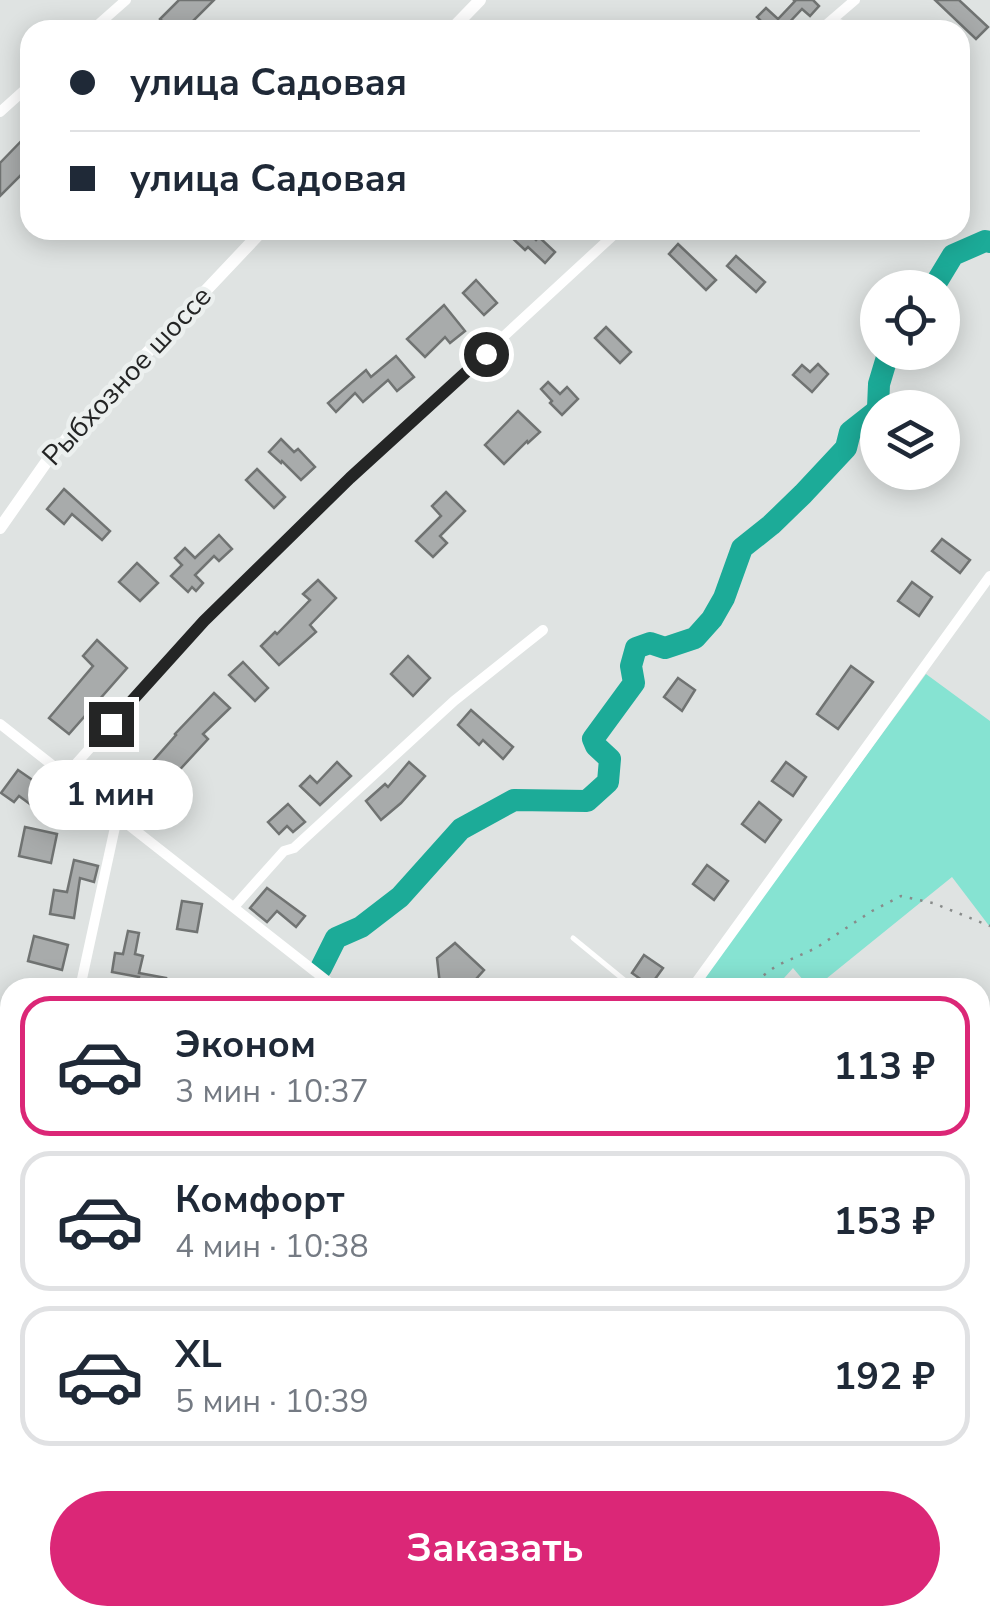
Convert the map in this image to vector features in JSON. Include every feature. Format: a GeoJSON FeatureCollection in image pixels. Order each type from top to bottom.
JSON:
{"type":"FeatureCollection","features":[{"type":"Feature","properties":{"kind":"street"},"geometry":{"type":"LineString","coordinates":[[103,20],[126,0]]}},
{"type":"Feature","properties":{"kind":"street"},"geometry":{"type":"LineString","coordinates":[[461,20],[480,0]]}},
{"type":"Feature","properties":{"kind":"street"},"geometry":{"type":"LineString","coordinates":[[831,20],[855,0]]}},
{"type":"Feature","properties":{"kind":"street"},"geometry":{"type":"LineString","coordinates":[[0,112],[20,95]]}},
{"type":"Feature","properties":{"kind":"street","name":"Рыбхозное шоссе"},"geometry":{"type":"LineString","coordinates":[[0,528],[47,461],[253,240]]}},
{"type":"Feature","properties":{"kind":"street"},"geometry":{"type":"LineString","coordinates":[[65,776],[204,621],[350,478],[608,240]]}},
{"type":"Feature","properties":{"kind":"street"},"geometry":{"type":"LineString","coordinates":[[699,978],[990,576]]}},
{"type":"Feature","properties":{"kind":"street"},"geometry":{"type":"LineString","coordinates":[[234,907],[284,852],[294,848],[454,700],[543,630]]}},
{"type":"Feature","properties":{"kind":"street"},"geometry":{"type":"LineString","coordinates":[[0,724],[323,978]]}},
{"type":"Feature","properties":{"kind":"street"},"geometry":{"type":"LineString","coordinates":[[82,978],[118,818]]}},
{"type":"Feature","properties":{"kind":"lane"},"geometry":{"type":"LineString","coordinates":[[573,938],[622,978]]}},
{"type":"Feature","properties":{"kind":"path"},"geometry":{"type":"LineString","coordinates":[[760,978],[901,896],[990,926]]}},
{"type":"Feature","properties":{"kind":"path"},"geometry":{"type":"LineString","coordinates":[[704,971],[711,978]]}},
{"type":"Feature","properties":{"kind":"green space"},"geometry":{"type":"Polygon","coordinates":[[[926,674],[990,721],[990,927],[952,877],[827,978],[801,978],[793,968],[784,978],[703,978],[926,674]]]}},
{"type":"Feature","properties":{"kind":"building"},"geometry":{"type":"Polygon","coordinates":[[[179,0],[214,0],[194,20],[160,19],[179,0]]]}},
{"type":"Feature","properties":{"kind":"building"},"geometry":{"type":"Polygon","coordinates":[[[813,0],[819,6],[810,16],[802,9],[792,20],[760,20],[757,17],[766,8],[778,19],[795,1],[813,0]]]}},
{"type":"Feature","properties":{"kind":"building"},"geometry":{"type":"Polygon","coordinates":[[[935,0],[959,0],[988,27],[976,39],[970,33],[970,20],[956,20],[935,0]]]}},
{"type":"Feature","properties":{"kind":"building"},"geometry":{"type":"Polygon","coordinates":[[[20,142],[20,176],[0,196],[0,163],[20,142]]]}},
{"type":"Feature","properties":{"kind":"building"},"geometry":{"type":"Polygon","coordinates":[[[514,240],[542,240],[555,252],[545,263],[528,247],[525,250],[514,240]]]}},
{"type":"Feature","properties":{"kind":"building"},"geometry":{"type":"Polygon","coordinates":[[[678,244],[716,280],[706,290],[669,254],[678,244]]]}},
{"type":"Feature","properties":{"kind":"building"},"geometry":{"type":"Polygon","coordinates":[[[736,256],[765,282],[756,292],[727,266],[736,256]]]}},
{"type":"Feature","properties":{"kind":"building"},"geometry":{"type":"Polygon","coordinates":[[[476,280],[497,303],[484,315],[463,293],[476,280]]]}},
{"type":"Feature","properties":{"kind":"building"},"geometry":{"type":"Polygon","coordinates":[[[444,305],[465,331],[450,343],[445,337],[425,357],[407,339],[444,305]]]}},
{"type":"Feature","properties":{"kind":"building"},"geometry":{"type":"Polygon","coordinates":[[[606,327],[631,352],[620,363],[595,338],[606,327]]]}},
{"type":"Feature","properties":{"kind":"building"},"geometry":{"type":"Polygon","coordinates":[[[396,356],[414,377],[397,391],[388,380],[363,402],[355,393],[336,412],[328,403],[366,370],[371,377],[396,356]]]}},
{"type":"Feature","properties":{"kind":"building"},"geometry":{"type":"Polygon","coordinates":[[[818,364],[828,374],[812,392],[793,375],[802,365],[810,372],[818,364]]]}},
{"type":"Feature","properties":{"kind":"building"},"geometry":{"type":"Polygon","coordinates":[[[548,382],[560,394],[567,387],[578,399],[562,415],[541,389],[548,382]]]}},
{"type":"Feature","properties":{"kind":"building"},"geometry":{"type":"Polygon","coordinates":[[[518,411],[540,432],[504,464],[485,445],[518,411]]]}},
{"type":"Feature","properties":{"kind":"building"},"geometry":{"type":"Polygon","coordinates":[[[281,439],[294,452],[298,449],[315,467],[301,480],[269,452],[281,439]]]}},
{"type":"Feature","properties":{"kind":"building"},"geometry":{"type":"Polygon","coordinates":[[[257,469],[285,497],[274,508],[246,480],[257,469]]]}},
{"type":"Feature","properties":{"kind":"building"},"geometry":{"type":"Polygon","coordinates":[[[64,489],[110,531],[102,540],[72,514],[64,524],[47,509],[64,489]]]}},
{"type":"Feature","properties":{"kind":"building"},"geometry":{"type":"Polygon","coordinates":[[[446,492],[465,511],[440,536],[447,543],[433,557],[416,541],[441,516],[432,506],[446,492]]]}},
{"type":"Feature","properties":{"kind":"building"},"geometry":{"type":"Polygon","coordinates":[[[219,535],[232,549],[219,561],[214,556],[195,575],[203,583],[196,591],[192,587],[188,592],[171,576],[182,565],[175,558],[185,548],[195,558],[219,535]]]}},
{"type":"Feature","properties":{"kind":"building"},"geometry":{"type":"Polygon","coordinates":[[[942,539],[970,560],[960,573],[932,551],[942,539]]]}},
{"type":"Feature","properties":{"kind":"building"},"geometry":{"type":"Polygon","coordinates":[[[137,563],[158,583],[140,601],[119,582],[137,563]]]}},
{"type":"Feature","properties":{"kind":"building"},"geometry":{"type":"Polygon","coordinates":[[[318,580],[336,598],[310,625],[316,632],[279,665],[261,646],[310,600],[303,594],[318,580]]]}},
{"type":"Feature","properties":{"kind":"building"},"geometry":{"type":"Polygon","coordinates":[[[912,582],[932,597],[919,616],[898,601],[912,582]]]}},
{"type":"Feature","properties":{"kind":"building"},"geometry":{"type":"Polygon","coordinates":[[[97,640],[127,668],[69,734],[49,718],[93,666],[83,656],[97,640]]]}},
{"type":"Feature","properties":{"kind":"building"},"geometry":{"type":"Polygon","coordinates":[[[408,656],[430,678],[413,696],[391,674],[408,656]]]}},
{"type":"Feature","properties":{"kind":"building"},"geometry":{"type":"Polygon","coordinates":[[[243,662],[268,688],[255,701],[229,675],[243,662]]]}},
{"type":"Feature","properties":{"kind":"building"},"geometry":{"type":"Polygon","coordinates":[[[851,666],[873,682],[838,729],[817,714],[851,666]]]}},
{"type":"Feature","properties":{"kind":"building"},"geometry":{"type":"Polygon","coordinates":[[[678,678],[695,690],[682,711],[664,697],[678,678]]]}},
{"type":"Feature","properties":{"kind":"building"},"geometry":{"type":"Polygon","coordinates":[[[214,693],[230,708],[203,734],[208,739],[173,777],[154,760],[214,693]]]}},
{"type":"Feature","properties":{"kind":"building"},"geometry":{"type":"Polygon","coordinates":[[[471,710],[513,747],[503,759],[483,740],[479,745],[458,725],[471,710]]]}},
{"type":"Feature","properties":{"kind":"building"},"geometry":{"type":"Polygon","coordinates":[[[337,762],[351,776],[320,805],[300,786],[310,776],[317,783],[337,762]]]}},
{"type":"Feature","properties":{"kind":"building"},"geometry":{"type":"Polygon","coordinates":[[[409,762],[425,776],[381,820],[366,801],[385,784],[388,787],[409,762]]]}},
{"type":"Feature","properties":{"kind":"building"},"geometry":{"type":"Polygon","coordinates":[[[786,762],[806,777],[793,796],[772,781],[786,762]]]}},
{"type":"Feature","properties":{"kind":"building"},"geometry":{"type":"Polygon","coordinates":[[[18,770],[34,781],[38,775],[52,785],[34,807],[19,796],[14,802],[1,793],[18,770]]]}},
{"type":"Feature","properties":{"kind":"building"},"geometry":{"type":"Polygon","coordinates":[[[135,777],[151,792],[157,787],[174,801],[155,823],[138,808],[144,801],[127,785],[135,777]]]}},
{"type":"Feature","properties":{"kind":"building"},"geometry":{"type":"Polygon","coordinates":[[[759,802],[781,820],[765,842],[742,824],[759,802]]]}},
{"type":"Feature","properties":{"kind":"building"},"geometry":{"type":"Polygon","coordinates":[[[288,804],[305,822],[293,832],[287,826],[279,834],[268,822],[288,804]]]}},
{"type":"Feature","properties":{"kind":"building"},"geometry":{"type":"Polygon","coordinates":[[[25,827],[57,834],[51,863],[19,856],[25,827]]]}},
{"type":"Feature","properties":{"kind":"building"},"geometry":{"type":"Polygon","coordinates":[[[74,860],[98,866],[94,882],[80,878],[74,918],[50,914],[54,890],[67,892],[74,860]]]}},
{"type":"Feature","properties":{"kind":"building"},"geometry":{"type":"Polygon","coordinates":[[[707,865],[728,881],[714,900],[693,884],[707,865]]]}},
{"type":"Feature","properties":{"kind":"building"},"geometry":{"type":"Polygon","coordinates":[[[267,888],[305,916],[296,927],[277,911],[267,922],[250,908],[267,888]]]}},
{"type":"Feature","properties":{"kind":"building"},"geometry":{"type":"Polygon","coordinates":[[[182,901],[202,904],[197,932],[177,929],[182,901]]]}},
{"type":"Feature","properties":{"kind":"building"},"geometry":{"type":"Polygon","coordinates":[[[128,931],[139,933],[135,954],[143,956],[139,973],[166,978],[139,978],[112,972],[115,953],[123,954],[128,931]]]}},
{"type":"Feature","properties":{"kind":"building"},"geometry":{"type":"Polygon","coordinates":[[[34,936],[68,945],[62,970],[28,961],[34,936]]]}},
{"type":"Feature","properties":{"kind":"building"},"geometry":{"type":"Polygon","coordinates":[[[455,943],[484,970],[477,978],[439,978],[437,958],[455,943]]]}},
{"type":"Feature","properties":{"kind":"building"},"geometry":{"type":"Polygon","coordinates":[[[644,955],[663,968],[656,978],[639,978],[632,973],[644,955]]]}},
{"type":"Feature","properties":{"kind":"waterway"},"geometry":{"type":"LineString","coordinates":[[944,270],[953,255],[990,242]]}},
{"type":"Feature","properties":{"kind":"waterway"},"geometry":{"type":"LineString","coordinates":[[879,390],[883,370]]}},
{"type":"Feature","properties":{"kind":"waterway"},"geometry":{"type":"LineString","coordinates":[[321,968],[336,938],[361,927],[400,897],[461,829],[514,800],[587,801],[608,782],[610,759],[593,739],[634,683],[631,666],[636,648],[650,643],[665,648],[695,638],[724,598],[742,548],[803,494],[846,448],[850,432],[860,424]]}},
{"type":"Feature","properties":{"kind":"route"},"geometry":{"type":"LineString","coordinates":[[111,724],[204,621],[350,478],[486,354]]}}]}
